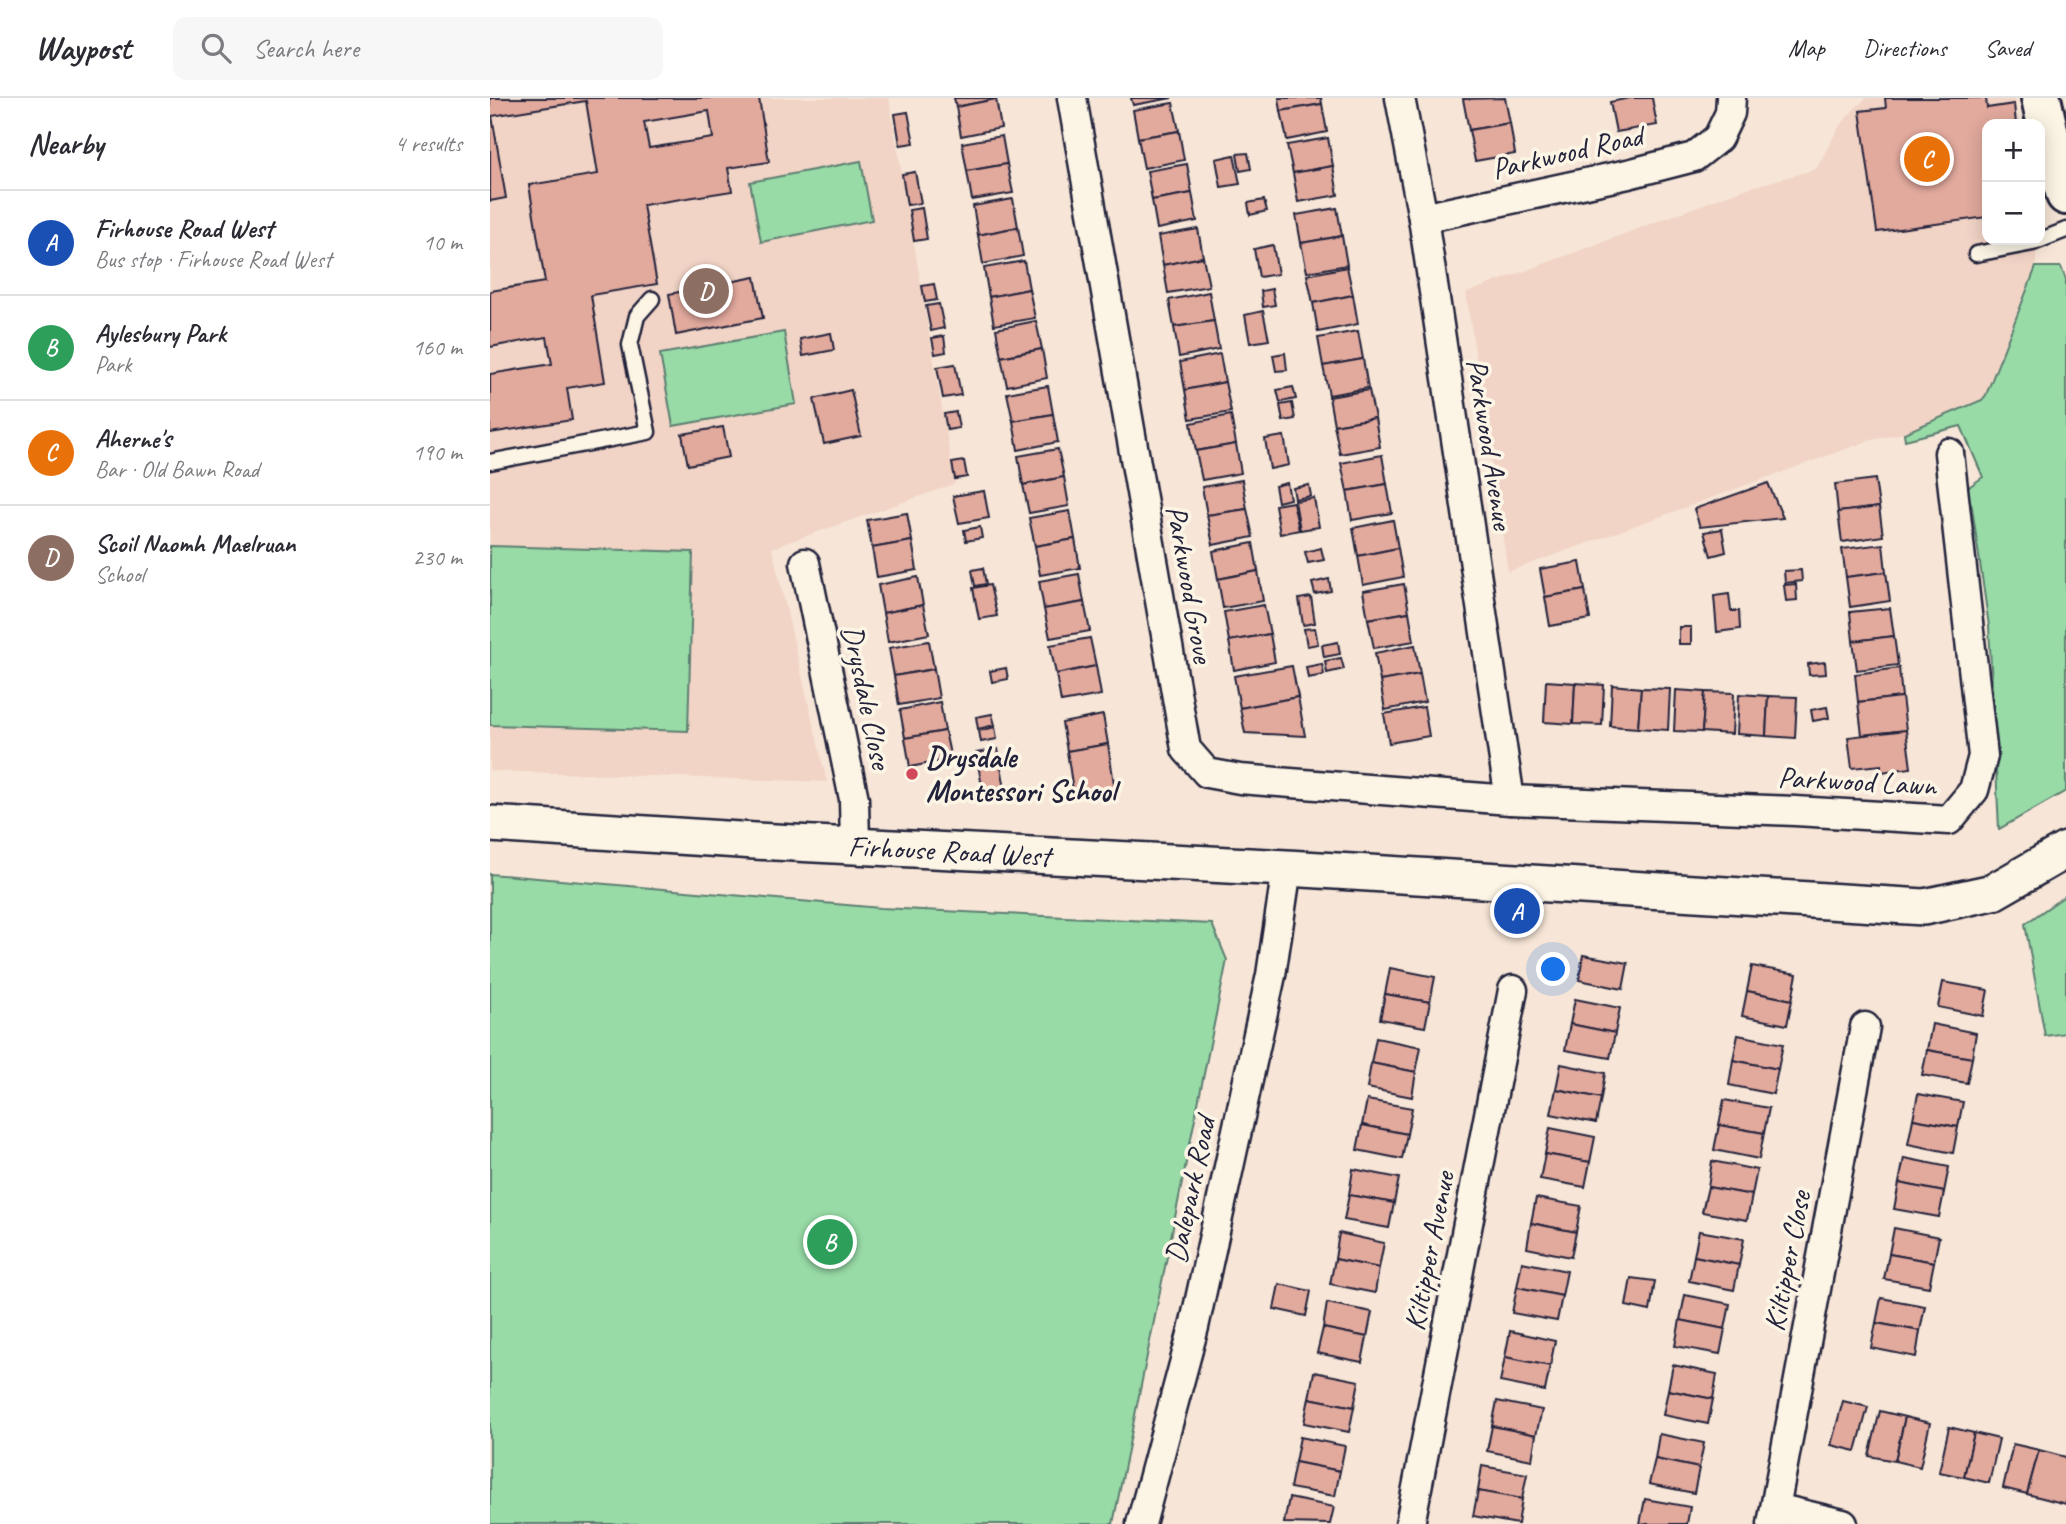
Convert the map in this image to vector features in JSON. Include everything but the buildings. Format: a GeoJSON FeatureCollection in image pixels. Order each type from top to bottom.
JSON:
{"type":"FeatureCollection","features":[{"type":"Feature","properties":{"kind":"main road"},"geometry":{"type":"LineString","coordinates":[[2041,98],[2059,146],[2066,195]]}},
{"type":"Feature","properties":{"kind":"street","name":"Parkwood Grove"},"geometry":{"type":"LineString","coordinates":[[1072,98],[1186,749],[1207,773],[1240,779],[1510,800]]}},
{"type":"Feature","properties":{"kind":"street","name":"Parkwood Avenue"},"geometry":{"type":"LineString","coordinates":[[1400,98],[1423,218],[1510,800]]}},
{"type":"Feature","properties":{"kind":"street","name":"Parkwood Road"},"geometry":{"type":"LineString","coordinates":[[1423,218],[1695,157],[1718,138],[1730,113],[1731,98]]}},
{"type":"Feature","properties":{"kind":"street","name":"Parkwood Lawn"},"geometry":{"type":"LineString","coordinates":[[1510,800],[1949,820],[1975,790],[1983,756],[1949,453]]}},
{"type":"Feature","properties":{"kind":"street","name":"Drysdale Close"},"geometry":{"type":"LineString","coordinates":[[805,563],[854,799],[855,846]]}},
{"type":"Feature","properties":{"kind":"street","name":"Firhouse Road West"},"geometry":{"type":"LineString","coordinates":[[490,824],[855,846],[1287,867],[1924,907],[1993,891],[2066,850]]}},
{"type":"Feature","properties":{"kind":"street","name":"Dalepark Road"},"geometry":{"type":"LineString","coordinates":[[1141,1524],[1203,1286],[1271,975],[1287,867]]}},
{"type":"Feature","properties":{"kind":"street","name":"Kiltipper Avenue"},"geometry":{"type":"LineString","coordinates":[[1410,1524],[1513,990]]}},
{"type":"Feature","properties":{"kind":"street","name":"Kiltipper Close"},"geometry":{"type":"LineString","coordinates":[[1843,1524],[1774,1516],[1865,1027]]}},
{"type":"Feature","properties":{"kind":"lane"},"geometry":{"type":"LineString","coordinates":[[1976,254],[2033,243],[2066,230]]}},
{"type":"Feature","properties":{"kind":"lane"},"geometry":{"type":"LineString","coordinates":[[490,462],[648,432],[630,345],[637,316],[652,299]]}},
{"type":"Feature","properties":{"kind":"shaded area"},"geometry":{"type":"Polygon","coordinates":[[[490,98],[889,98],[955,484],[772,548],[827,782],[490,771],[490,98]]]}},
{"type":"Feature","properties":{"kind":"shaded area"},"geometry":{"type":"Polygon","coordinates":[[[1867,98],[2014,98],[2017,119],[1982,119],[1982,245],[2036,245],[2036,267],[1986,395],[1981,400],[1904,433],[1868,441],[1508,572],[1466,293],[1741,190],[1816,169],[1839,127],[1867,98]]]}},
{"type":"Feature","properties":{"kind":"green space"},"geometry":{"type":"Polygon","coordinates":[[[861,161],[872,220],[761,242],[750,182],[861,161]]]}},
{"type":"Feature","properties":{"kind":"green space"},"geometry":{"type":"Polygon","coordinates":[[[2036,267],[2061,267],[2066,280],[2066,791],[1999,829],[1989,626],[1972,507],[1966,489],[1983,477],[1961,426],[1905,440],[1904,433],[1982,400],[1986,395],[2036,267]]]}},
{"type":"Feature","properties":{"kind":"green space"},"geometry":{"type":"Polygon","coordinates":[[[784,332],[796,404],[673,426],[660,354],[784,332]]]}},
{"type":"Feature","properties":{"kind":"green space"},"geometry":{"type":"Polygon","coordinates":[[[490,546],[693,552],[688,731],[490,725],[490,546]]]}},
{"type":"Feature","properties":{"kind":"green space"},"geometry":{"type":"Polygon","coordinates":[[[490,874],[881,908],[1212,924],[1227,960],[1113,1524],[490,1524],[490,874]]]}},
{"type":"Feature","properties":{"kind":"green space"},"geometry":{"type":"Polygon","coordinates":[[[2066,895],[2066,1033],[2045,1036],[2025,924],[2066,895]]]}},
{"type":"Feature","properties":{"kind":"place","name":"Aherne's"},"geometry":{"type":"Point","coordinates":[1927,159]}},
{"type":"Feature","properties":{"kind":"place","name":"Scoil Naomh Maelruan"},"geometry":{"type":"Point","coordinates":[706,291]}},
{"type":"Feature","properties":{"kind":"place","name":"Drysdale Montessori School"},"geometry":{"type":"Point","coordinates":[912,774]}},
{"type":"Feature","properties":{"kind":"place","name":"Firhouse Road West"},"geometry":{"type":"Point","coordinates":[1517,911]}},
{"type":"Feature","properties":{"kind":"place","name":"Aylesbury Park"},"geometry":{"type":"Point","coordinates":[830,1242]}}]}
